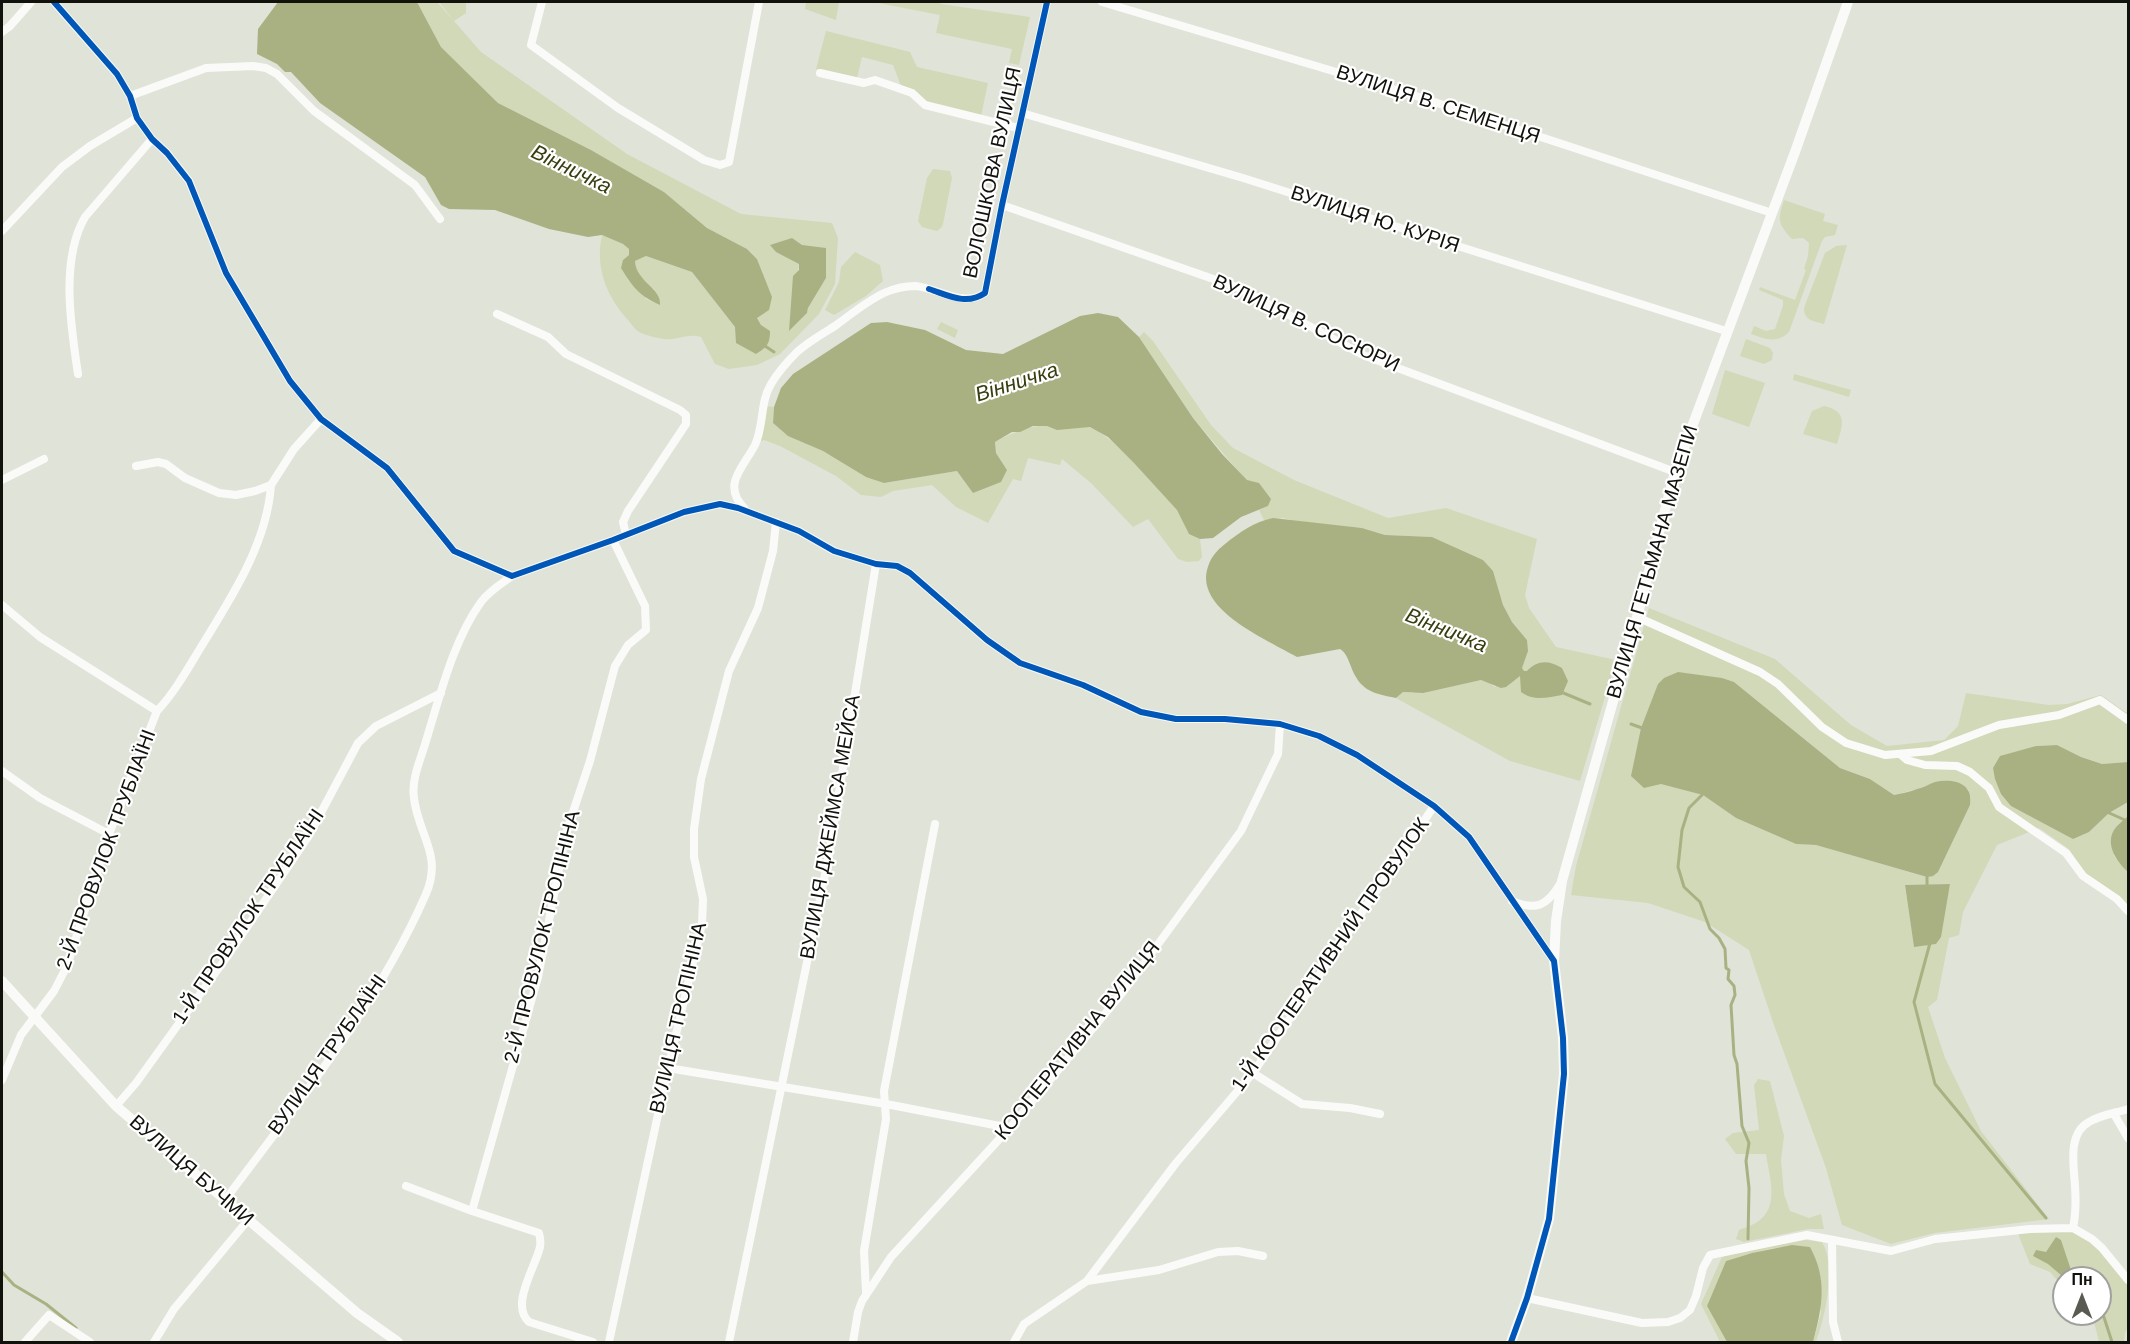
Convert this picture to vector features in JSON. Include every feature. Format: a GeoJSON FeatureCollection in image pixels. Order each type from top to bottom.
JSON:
{"type":"FeatureCollection","features":[{"type":"Feature","properties":{"kind":"street"},"geometry":{"type":"LineString","coordinates":[[2,32],[31,2]]}},
{"type":"Feature","properties":{"kind":"street"},"geometry":{"type":"LineString","coordinates":[[54,2],[117,75],[130,96],[137,118],[189,181],[226,273],[290,381],[321,419],[387,468],[454,551],[512,576]]}},
{"type":"Feature","properties":{"kind":"street"},"geometry":{"type":"LineString","coordinates":[[542,2],[531,45],[618,108],[704,160],[720,165],[729,162],[759,2]]}},
{"type":"Feature","properties":{"kind":"street","name":"ВОЛОШКОВА ВУЛИЦЯ"},"geometry":{"type":"LineString","coordinates":[[749,513],[734,494],[734,480],[756,443],[770,385],[799,350],[885,293],[903,287],[929,289],[966,300],[976,299],[985,294],[1018,128],[1047,2]]}},
{"type":"Feature","properties":{"kind":"street","name":"ВУЛИЦЯ В. СЕМЕНЦЯ"},"geometry":{"type":"LineString","coordinates":[[1101,2],[1413,95],[1772,213]]}},
{"type":"Feature","properties":{"kind":"street","name":"ВУЛИЦЯ ГЕТЬМАНА МАЗЕПИ"},"geometry":{"type":"LineString","coordinates":[[1511,1342],[1527,1298],[1549,1219],[1564,1074],[1563,1029],[1554,961],[1556,921],[1562,880],[1637,617],[1675,472],[1848,2]]}},
{"type":"Feature","properties":{"kind":"street"},"geometry":{"type":"LineString","coordinates":[[130,96],[206,68],[253,66],[266,68],[277,74],[314,111],[415,185],[440,219]]}},
{"type":"Feature","properties":{"kind":"street"},"geometry":{"type":"LineString","coordinates":[[820,73],[864,83],[875,80],[912,93],[925,105],[1018,128]]}},
{"type":"Feature","properties":{"kind":"street","name":"ВУЛИЦЯ Ю. КУРІЯ"},"geometry":{"type":"LineString","coordinates":[[1022,113],[1243,178],[1726,331]]}},
{"type":"Feature","properties":{"kind":"street"},"geometry":{"type":"LineString","coordinates":[[2,231],[62,167],[90,146],[137,118]]}},
{"type":"Feature","properties":{"kind":"street"},"geometry":{"type":"LineString","coordinates":[[78,374],[70,320],[71,276],[78,229],[85,217],[152,139]]}},
{"type":"Feature","properties":{"kind":"street","name":"ВУЛИЦЯ В. СОСЮРИ"},"geometry":{"type":"LineString","coordinates":[[1002,206],[1239,288],[1363,355],[1675,472]]}},
{"type":"Feature","properties":{"kind":"street"},"geometry":{"type":"LineString","coordinates":[[497,314],[548,337],[566,354],[680,410],[686,416],[686,424],[628,511],[623,522],[626,535]]}},
{"type":"Feature","properties":{"kind":"street"},"geometry":{"type":"LineString","coordinates":[[136,466],[158,462],[166,464],[185,478],[219,493],[236,495],[271,485],[294,449],[321,419]]}},
{"type":"Feature","properties":{"kind":"street"},"geometry":{"type":"LineString","coordinates":[[2,480],[44,459]]}},
{"type":"Feature","properties":{"kind":"street","name":"2-Й ПРОВУЛОК ТРУБЛАЇНІ"},"geometry":{"type":"LineString","coordinates":[[2,1080],[21,1035],[54,991],[67,966],[109,834],[157,711],[171,697],[226,608],[254,552],[270,506],[271,485]]}},
{"type":"Feature","properties":{"kind":"street","name":"ВУЛИЦЯ ТРУБЛАЇНІ"},"geometry":{"type":"LineString","coordinates":[[225,1200],[350,1032],[398,952],[427,892],[433,873],[432,852],[417,811],[414,781],[458,645],[482,601],[512,576],[684,512],[720,504],[738,508],[799,531],[834,551],[876,564],[897,566],[910,573],[987,640],[1020,663],[1083,685],[1142,712],[1176,719],[1225,719],[1280,724],[1318,736],[1357,755],[1434,806],[1469,837],[1554,961]]}},
{"type":"Feature","properties":{"kind":"street","name":"ВУЛИЦЯ ТРОПІНІНА"},"geometry":{"type":"LineString","coordinates":[[609,1342],[668,1068],[702,924],[703,899],[694,857],[694,829],[701,779],[729,671],[758,608],[773,551],[776,522]]}},
{"type":"Feature","properties":{"kind":"street","name":"2-Й ПРОВУЛОК ТРОПІНІНА"},"geometry":{"type":"LineString","coordinates":[[472,1211],[538,977],[566,833],[590,761],[615,666],[628,645],[646,630],[645,606],[613,540]]}},
{"type":"Feature","properties":{"kind":"street","name":"ВУЛИЦЯ ДЖЕЙМСА МЕЙСА"},"geometry":{"type":"LineString","coordinates":[[729,1342],[828,860],[876,564]]}},
{"type":"Feature","properties":{"kind":"street","name":"2-Й ПРОВУЛОК ТРУБЛАЇНІ"},"geometry":{"type":"LineString","coordinates":[[2,605],[40,637],[157,711]]}},
{"type":"Feature","properties":{"kind":"street"},"geometry":{"type":"LineString","coordinates":[[1637,617],[1760,672],[1778,684],[1822,727],[1846,743],[1873,753],[1885,755],[1931,751],[1999,725],[2060,716],[2100,700],[2128,720]]}},
{"type":"Feature","properties":{"kind":"street","name":"1-Й ПРОВУЛОК ТРУБЛАЇНІ"},"geometry":{"type":"LineString","coordinates":[[116,1106],[136,1083],[226,958],[308,837],[358,742],[376,726],[441,693]]}},
{"type":"Feature","properties":{"kind":"street","name":"КООПЕРАТИВНА ВУЛИЦЯ"},"geometry":{"type":"LineString","coordinates":[[853,1342],[858,1312],[866,1292],[901,1245],[1010,1128],[1123,992],[1241,831],[1278,754],[1280,724]]}},
{"type":"Feature","properties":{"kind":"street"},"geometry":{"type":"LineString","coordinates":[[1900,754],[1907,760],[1925,765],[1957,766],[1970,772],[1989,788],[1999,807],[2066,853],[2083,876],[2117,899],[2128,911]]}},
{"type":"Feature","properties":{"kind":"street"},"geometry":{"type":"LineString","coordinates":[[2,771],[40,798],[109,834]]}},
{"type":"Feature","properties":{"kind":"street","name":"1-Й КООПЕРАТИВНИЙ ПРОВУЛОК"},"geometry":{"type":"LineString","coordinates":[[1014,1342],[1024,1324],[1087,1281],[1110,1247],[1176,1163],[1253,1073],[1434,806]]}},
{"type":"Feature","properties":{"kind":"street"},"geometry":{"type":"LineString","coordinates":[[866,1292],[864,1251],[886,1119],[884,1090],[935,824]]}},
{"type":"Feature","properties":{"kind":"street"},"geometry":{"type":"LineString","coordinates":[[1512,901],[1527,908],[1540,905],[1553,896],[1562,880]]}},
{"type":"Feature","properties":{"kind":"street","name":"ВУЛИЦЯ БУЧМИ"},"geometry":{"type":"LineString","coordinates":[[2,981],[116,1106],[357,1313],[398,1342]]}},
{"type":"Feature","properties":{"kind":"street"},"geometry":{"type":"LineString","coordinates":[[668,1068],[886,1104],[1010,1128]]}},
{"type":"Feature","properties":{"kind":"street"},"geometry":{"type":"LineString","coordinates":[[1253,1073],[1302,1104],[1350,1108],[1380,1114]]}},
{"type":"Feature","properties":{"kind":"street"},"geometry":{"type":"LineString","coordinates":[[2073,1228],[2076,1215],[2073,1146],[2078,1134],[2082,1127],[2090,1121],[2128,1109]]}},
{"type":"Feature","properties":{"kind":"street"},"geometry":{"type":"LineString","coordinates":[[2114,1114],[2128,1138]]}},
{"type":"Feature","properties":{"kind":"street"},"geometry":{"type":"LineString","coordinates":[[406,1186],[539,1233],[541,1244],[522,1299],[523,1317],[530,1322],[593,1342]]}},
{"type":"Feature","properties":{"kind":"street"},"geometry":{"type":"LineString","coordinates":[[154,1342],[174,1309],[248,1220]]}},
{"type":"Feature","properties":{"kind":"street"},"geometry":{"type":"LineString","coordinates":[[1527,1298],[1642,1323],[1668,1322],[1680,1318],[1690,1310],[1703,1268],[1710,1255],[1807,1234],[1891,1251],[1935,1239],[2030,1229],[2073,1228],[2102,1248],[2128,1280]]}},
{"type":"Feature","properties":{"kind":"street"},"geometry":{"type":"LineString","coordinates":[[1832,1240],[1833,1322],[1838,1342]]}},
{"type":"Feature","properties":{"kind":"street"},"geometry":{"type":"LineString","coordinates":[[1087,1281],[1159,1270],[1218,1252],[1238,1251],[1263,1256]]}},
{"type":"Feature","properties":{"kind":"street"},"geometry":{"type":"LineString","coordinates":[[25,1342],[49,1315],[90,1342]]}},
{"type":"Feature","properties":{"kind":"shaded area"},"geometry":{"type":"Polygon","coordinates":[[[417,2],[437,2],[481,52],[627,154],[741,214],[832,223],[838,238],[835,284],[819,314],[780,354],[757,365],[729,369],[715,364],[701,337],[664,339],[639,332],[620,311],[604,281],[600,258],[602,235],[629,249],[629,255],[623,260],[646,299],[660,305],[657,294],[636,268],[635,261],[646,256],[692,272],[735,327],[761,325],[757,318],[764,278],[757,259],[747,249],[707,228],[664,192],[591,150],[498,103],[441,47],[417,2]],[[799,264],[790,330],[807,313],[826,278],[799,264]]]}},
{"type":"Feature","properties":{"kind":"shaded area"},"geometry":{"type":"Polygon","coordinates":[[[439,2],[466,2],[466,13],[454,21],[439,2]]]}},
{"type":"Feature","properties":{"kind":"shaded area"},"geometry":{"type":"Polygon","coordinates":[[[806,2],[839,2],[836,20],[805,9],[806,2]]]}},
{"type":"Feature","properties":{"kind":"shaded area"},"geometry":{"type":"Polygon","coordinates":[[[873,2],[939,2],[1030,17],[1019,65],[1009,63],[1012,49],[936,33],[940,15],[873,2]]]}},
{"type":"Feature","properties":{"kind":"shaded area"},"geometry":{"type":"Polygon","coordinates":[[[826,31],[910,52],[917,67],[988,83],[981,116],[926,102],[915,90],[901,86],[893,65],[862,57],[857,78],[816,69],[826,31]]]}},
{"type":"Feature","properties":{"kind":"shaded area"},"geometry":{"type":"Polygon","coordinates":[[[933,169],[950,171],[952,178],[943,224],[937,231],[922,227],[918,221],[927,178],[933,169]]]}},
{"type":"Feature","properties":{"kind":"shaded area"},"geometry":{"type":"Polygon","coordinates":[[[1784,200],[1825,214],[1823,221],[1838,225],[1835,235],[1825,237],[1822,241],[1789,332],[1780,338],[1771,339],[1751,334],[1754,326],[1766,331],[1775,329],[1783,300],[1759,290],[1760,287],[1795,300],[1806,270],[1804,269],[1808,256],[1809,243],[1803,238],[1792,239],[1781,225],[1780,216],[1784,200]]]}},
{"type":"Feature","properties":{"kind":"shaded area"},"geometry":{"type":"Polygon","coordinates":[[[1847,245],[1824,324],[1810,320],[1804,308],[1825,253],[1836,246],[1847,245]]]}},
{"type":"Feature","properties":{"kind":"shaded area"},"geometry":{"type":"Polygon","coordinates":[[[855,252],[880,265],[883,281],[866,296],[834,315],[825,310],[839,282],[841,267],[855,252]]]}},
{"type":"Feature","properties":{"kind":"shaded area"},"geometry":{"type":"Polygon","coordinates":[[[941,322],[958,330],[955,338],[937,329],[941,322]]]}},
{"type":"Feature","properties":{"kind":"shaded area"},"geometry":{"type":"Polygon","coordinates":[[[1144,332],[1153,341],[1211,425],[1233,448],[1294,480],[1388,518],[1446,508],[1537,539],[1525,595],[1529,608],[1556,647],[1616,660],[1580,781],[1510,761],[1396,698],[1403,692],[1412,693],[1481,680],[1495,687],[1526,656],[1527,640],[1512,622],[1503,605],[1495,579],[1483,560],[1432,537],[1385,535],[1362,528],[1300,522],[1283,518],[1264,520],[1259,510],[1268,506],[1193,418],[1139,337],[1144,332]]]}},
{"type":"Feature","properties":{"kind":"shaded area"},"geometry":{"type":"Polygon","coordinates":[[[1746,339],[1770,348],[1773,353],[1772,360],[1764,364],[1740,356],[1746,339]]]}},
{"type":"Feature","properties":{"kind":"shaded area"},"geometry":{"type":"Polygon","coordinates":[[[1725,370],[1765,383],[1749,427],[1712,414],[1725,370]]]}},
{"type":"Feature","properties":{"kind":"shaded area"},"geometry":{"type":"Polygon","coordinates":[[[1794,374],[1851,390],[1849,397],[1793,380],[1794,374]]]}},
{"type":"Feature","properties":{"kind":"shaded area"},"geometry":{"type":"Polygon","coordinates":[[[764,406],[774,407],[773,423],[788,435],[884,483],[957,471],[1007,470],[996,453],[995,442],[1000,439],[1041,426],[1055,429],[1080,426],[1092,428],[1124,452],[1172,503],[1189,530],[1200,539],[1202,557],[1199,561],[1187,562],[1178,559],[1148,519],[1133,527],[1091,483],[1062,459],[1060,465],[1028,458],[1021,481],[1013,479],[988,523],[956,507],[932,485],[893,491],[881,497],[861,495],[836,476],[780,446],[764,440],[756,443],[764,406]]]}},
{"type":"Feature","properties":{"kind":"shaded area"},"geometry":{"type":"Polygon","coordinates":[[[1824,406],[1837,411],[1842,420],[1837,444],[1803,434],[1812,411],[1824,406]]]}},
{"type":"Feature","properties":{"kind":"shaded area"},"geometry":{"type":"Polygon","coordinates":[[[1649,608],[1775,659],[1851,725],[1887,746],[1944,740],[1958,726],[1966,693],[2049,705],[2067,704],[2101,695],[2128,714],[2128,762],[2102,764],[2057,745],[2036,746],[2089,832],[2109,813],[2128,802],[2128,816],[2114,830],[2114,856],[2128,872],[2128,907],[2086,874],[2069,849],[2039,828],[1997,845],[1963,912],[1959,935],[1949,938],[1937,1000],[1928,1007],[1945,1058],[1981,1131],[2049,1219],[1935,1233],[1891,1244],[1842,1225],[1826,1168],[1749,950],[1705,922],[1648,903],[1571,895],[1576,866],[1649,608]],[[1734,682],[1661,783],[1703,795],[1736,818],[1796,844],[1816,845],[1927,877],[1970,805],[1971,798],[1968,789],[1935,783],[1894,795],[1870,779],[1840,768],[1734,682]],[[1950,884],[1905,886],[1914,946],[1936,944],[1950,884]]]}},
{"type":"Feature","properties":{"kind":"shaded area"},"geometry":{"type":"Polygon","coordinates":[[[1758,1079],[1770,1081],[1784,1136],[1781,1160],[1784,1194],[1790,1211],[1809,1218],[1821,1214],[1824,1229],[1808,1229],[1744,1242],[1736,1239],[1739,1230],[1761,1219],[1767,1213],[1770,1205],[1771,1189],[1766,1154],[1736,1154],[1725,1139],[1733,1133],[1759,1130],[1754,1085],[1758,1079]]]}},
{"type":"Feature","properties":{"kind":"shaded area"},"geometry":{"type":"Polygon","coordinates":[[[2073,1228],[2092,1239],[2128,1280],[2128,1327],[2124,1342],[2099,1342],[2095,1326],[2112,1326],[2112,1266],[2052,1266],[2052,1274],[2030,1264],[2017,1231],[2073,1228]]]}},
{"type":"Feature","properties":{"kind":"shaded area"},"geometry":{"type":"Polygon","coordinates":[[[1806,1240],[1822,1242],[1829,1265],[1826,1306],[1816,1342],[1813,1342],[1821,1313],[1810,1247],[1799,1246],[1768,1250],[1726,1261],[1707,1306],[1727,1342],[1720,1342],[1701,1304],[1722,1257],[1806,1240]]]}},
{"type":"Feature","properties":{"kind":"water"},"geometry":{"type":"Polygon","coordinates":[[[278,2],[417,2],[441,47],[498,103],[591,150],[664,192],[707,228],[747,249],[757,259],[772,297],[769,310],[757,318],[761,325],[770,331],[767,345],[756,354],[736,343],[735,327],[692,272],[646,256],[635,261],[636,268],[660,299],[660,305],[637,290],[621,268],[623,260],[629,255],[629,249],[623,244],[602,235],[588,237],[549,229],[495,210],[449,209],[441,205],[425,177],[320,103],[291,72],[285,72],[277,64],[257,54],[258,29],[278,2]]]}},
{"type":"Feature","properties":{"kind":"water"},"geometry":{"type":"Polygon","coordinates":[[[792,238],[802,245],[826,248],[826,278],[807,313],[789,331],[793,276],[799,270],[799,264],[776,252],[770,245],[792,238]]]}},
{"type":"Feature","properties":{"kind":"water"},"geometry":{"type":"Polygon","coordinates":[[[1098,313],[1118,317],[1139,337],[1193,418],[1222,454],[1247,480],[1259,483],[1271,499],[1268,506],[1241,517],[1213,538],[1200,539],[1189,534],[1177,510],[1134,463],[1108,437],[1090,427],[1057,430],[1047,426],[1033,426],[1020,432],[1012,432],[995,442],[996,453],[1007,470],[1001,482],[973,493],[957,471],[884,483],[866,477],[823,451],[788,436],[773,423],[774,407],[781,388],[793,374],[871,323],[887,322],[925,330],[966,350],[1003,354],[1080,316],[1098,313]]]}},
{"type":"Feature","properties":{"kind":"water"},"geometry":{"type":"Polygon","coordinates":[[[1273,518],[1362,528],[1385,535],[1432,537],[1483,560],[1493,571],[1503,605],[1512,622],[1527,640],[1528,651],[1522,668],[1527,671],[1543,662],[1562,668],[1568,681],[1562,695],[1530,697],[1521,692],[1520,676],[1506,687],[1501,688],[1481,680],[1423,693],[1403,692],[1396,698],[1373,692],[1362,685],[1357,680],[1346,655],[1340,649],[1297,657],[1253,633],[1223,611],[1213,598],[1207,585],[1207,570],[1214,555],[1236,535],[1273,518]]]}},
{"type":"Feature","properties":{"kind":"water"},"geometry":{"type":"Polygon","coordinates":[[[1678,672],[1722,678],[1734,682],[1840,768],[1870,779],[1894,795],[1942,781],[1955,782],[1965,787],[1969,792],[1970,805],[1938,872],[1927,877],[1816,845],[1796,844],[1736,818],[1703,795],[1661,784],[1644,788],[1631,776],[1641,728],[1658,684],[1664,678],[1678,672]]]}},
{"type":"Feature","properties":{"kind":"water"},"geometry":{"type":"Polygon","coordinates":[[[2057,745],[2102,764],[2128,762],[2128,802],[2109,813],[2089,832],[2073,839],[2011,806],[2001,794],[1993,768],[2000,756],[2036,746],[2057,745]]]}},
{"type":"Feature","properties":{"kind":"water"},"geometry":{"type":"Polygon","coordinates":[[[2128,816],[2128,872],[2116,858],[2111,841],[2114,830],[2128,816]]]}},
{"type":"Feature","properties":{"kind":"water"},"geometry":{"type":"Polygon","coordinates":[[[1950,884],[1941,937],[1936,944],[1914,947],[1905,885],[1950,884]]]}},
{"type":"Feature","properties":{"kind":"water"},"geometry":{"type":"Polygon","coordinates":[[[2056,1237],[2061,1240],[2070,1266],[2052,1267],[2033,1256],[2036,1250],[2046,1252],[2056,1237]]]}},
{"type":"Feature","properties":{"kind":"water"},"geometry":{"type":"Polygon","coordinates":[[[1792,1245],[1810,1247],[1819,1271],[1821,1306],[1813,1342],[1727,1342],[1707,1306],[1726,1261],[1792,1245]]]}},
{"type":"Feature","properties":{"kind":"waterway","name":"Вінничка"},"geometry":{"type":"LineString","coordinates":[[765,346],[774,352]]}},
{"type":"Feature","properties":{"kind":"waterway","name":"Вінничка"},"geometry":{"type":"LineString","coordinates":[[1561,692],[1590,704]]}},
{"type":"Feature","properties":{"kind":"waterway"},"geometry":{"type":"LineString","coordinates":[[1631,724],[1642,728]]}},
{"type":"Feature","properties":{"kind":"waterway"},"geometry":{"type":"LineString","coordinates":[[1704,793],[1689,808],[1682,830],[1678,867],[1684,887],[1700,902],[1710,929],[1725,949],[1726,968],[1729,970],[1728,979],[1734,986],[1735,995],[1731,1005],[1734,1055],[1737,1064],[1742,1126],[1749,1143],[1746,1161],[1749,1188],[1748,1239]]}},
{"type":"Feature","properties":{"kind":"waterway"},"geometry":{"type":"LineString","coordinates":[[2107,812],[2125,820],[2128,825]]}},
{"type":"Feature","properties":{"kind":"waterway"},"geometry":{"type":"LineString","coordinates":[[1927,874],[1927,889]]}},
{"type":"Feature","properties":{"kind":"waterway"},"geometry":{"type":"LineString","coordinates":[[1930,943],[1914,1002],[1935,1084],[2046,1218]]}},
{"type":"Feature","properties":{"kind":"waterway"},"geometry":{"type":"LineString","coordinates":[[2,1272],[14,1285],[46,1304],[76,1328]]}},
{"type":"Feature","properties":{"kind":"waterway"},"geometry":{"type":"LineString","coordinates":[[2107,1326],[2112,1342]]}},
{"type":"Feature","properties":{"kind":"cycle path"},"geometry":{"type":"LineString","coordinates":[[54,2],[117,74],[130,96],[137,118],[189,181],[226,273],[290,381],[321,419],[387,468],[454,551],[512,576],[684,512],[720,504],[738,508],[799,531],[834,551],[876,564],[897,566],[910,573],[987,640],[1020,663],[1083,685],[1141,712],[1176,719],[1225,719],[1280,724],[1319,736],[1357,755],[1434,806],[1469,837],[1554,961],[1563,1038],[1564,1074],[1549,1219],[1527,1298],[1511,1342]]}},
{"type":"Feature","properties":{"kind":"cycle path"},"geometry":{"type":"LineString","coordinates":[[929,289],[964,299],[971,299],[985,293],[1047,2]]}}]}
